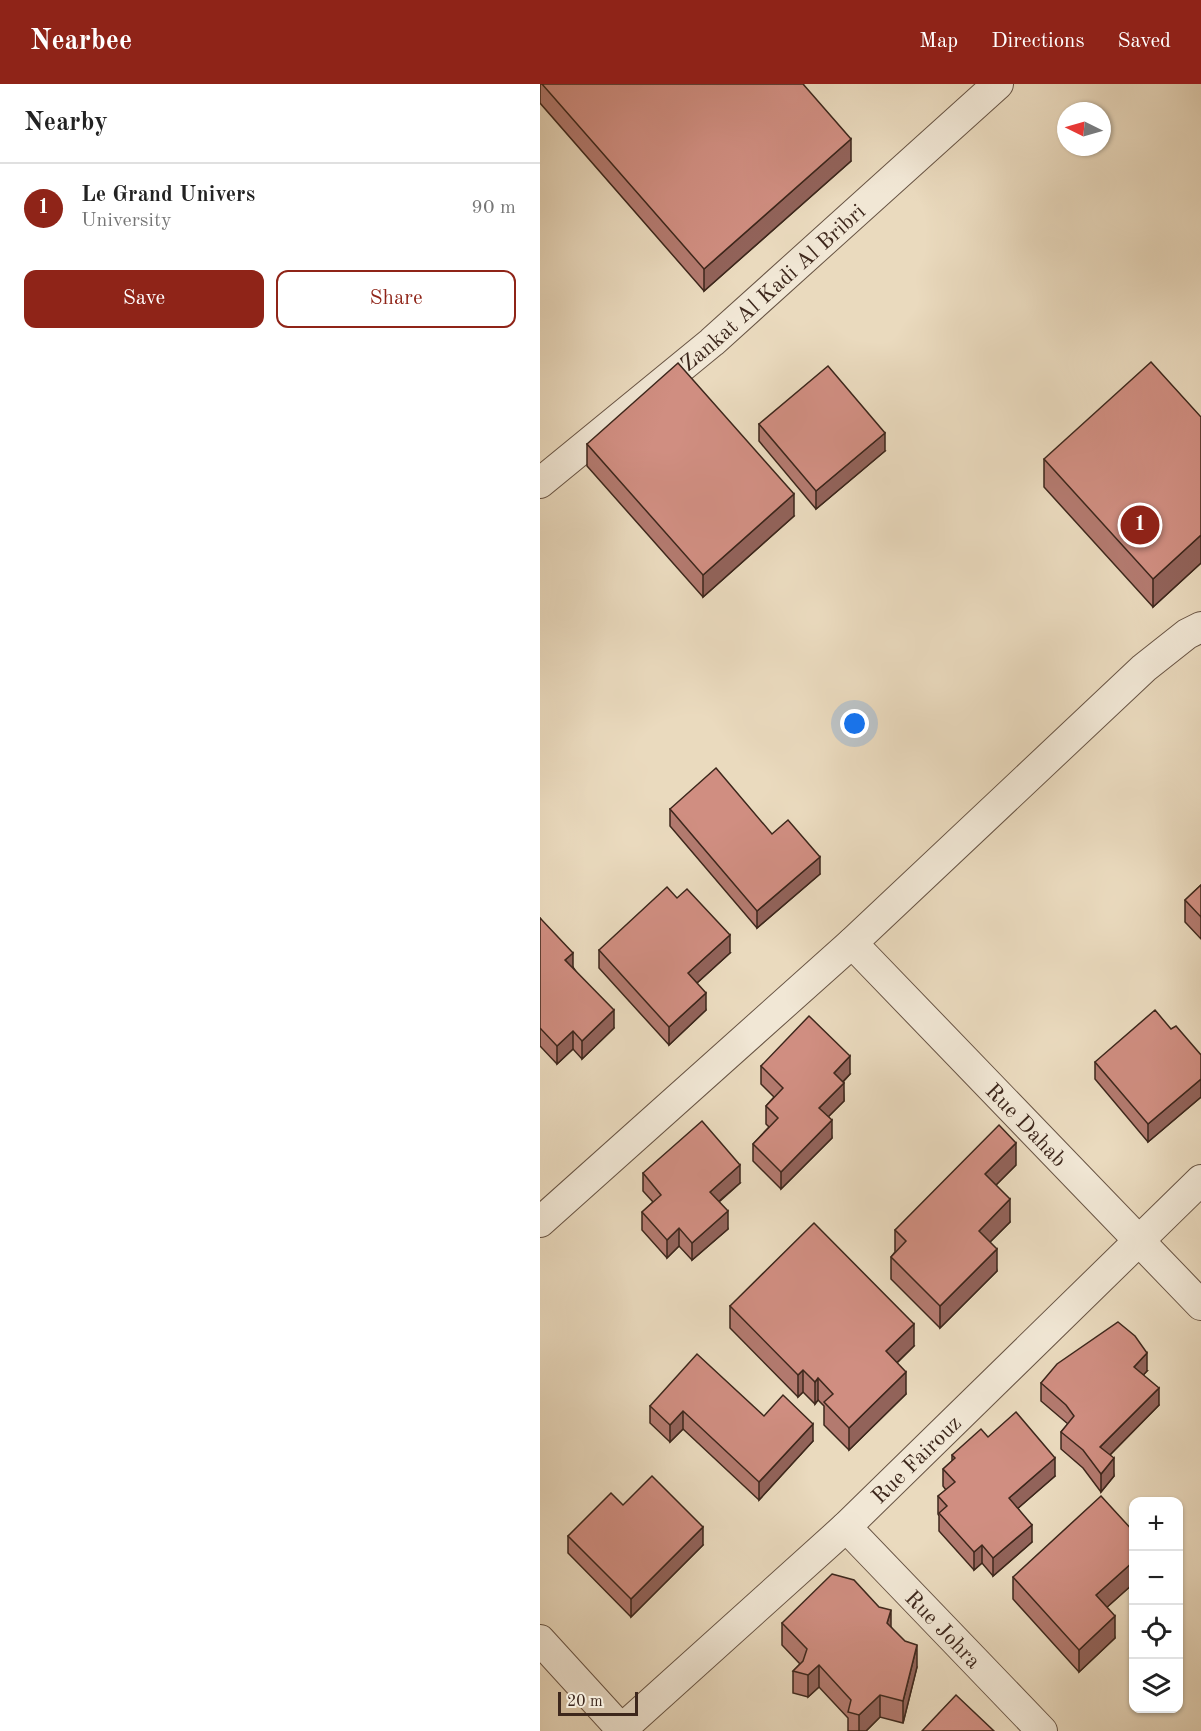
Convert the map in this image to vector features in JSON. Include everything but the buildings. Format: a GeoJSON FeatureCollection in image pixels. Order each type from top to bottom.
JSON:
{"type":"FeatureCollection","features":[{"type":"Feature","properties":{"kind":"street","name":"Zankat Al Kadi Al Bribri"},"geometry":{"type":"LineString","coordinates":[[540,483],[712,342],[998,84]]}},
{"type":"Feature","properties":{"kind":"street"},"geometry":{"type":"LineString","coordinates":[[540,1222],[852,943],[1144,668],[1187,634],[1201,627]]}},
{"type":"Feature","properties":{"kind":"street","name":"Rue Dahab"},"geometry":{"type":"LineString","coordinates":[[852,943],[1140,1239],[1201,1305]]}},
{"type":"Feature","properties":{"kind":"street","name":"Rue Fairouz"},"geometry":{"type":"LineString","coordinates":[[622,1730],[846,1527],[1201,1180]]}},
{"type":"Feature","properties":{"kind":"street","name":"Rue Johra"},"geometry":{"type":"LineString","coordinates":[[846,1527],[1042,1731]]}},
{"type":"Feature","properties":{"kind":"street"},"geometry":{"type":"LineString","coordinates":[[540,1641],[622,1730]]}},
{"type":"Feature","properties":{"kind":"place","name":"Le Grand Univers"},"geometry":{"type":"Point","coordinates":[1140,525]}}]}
